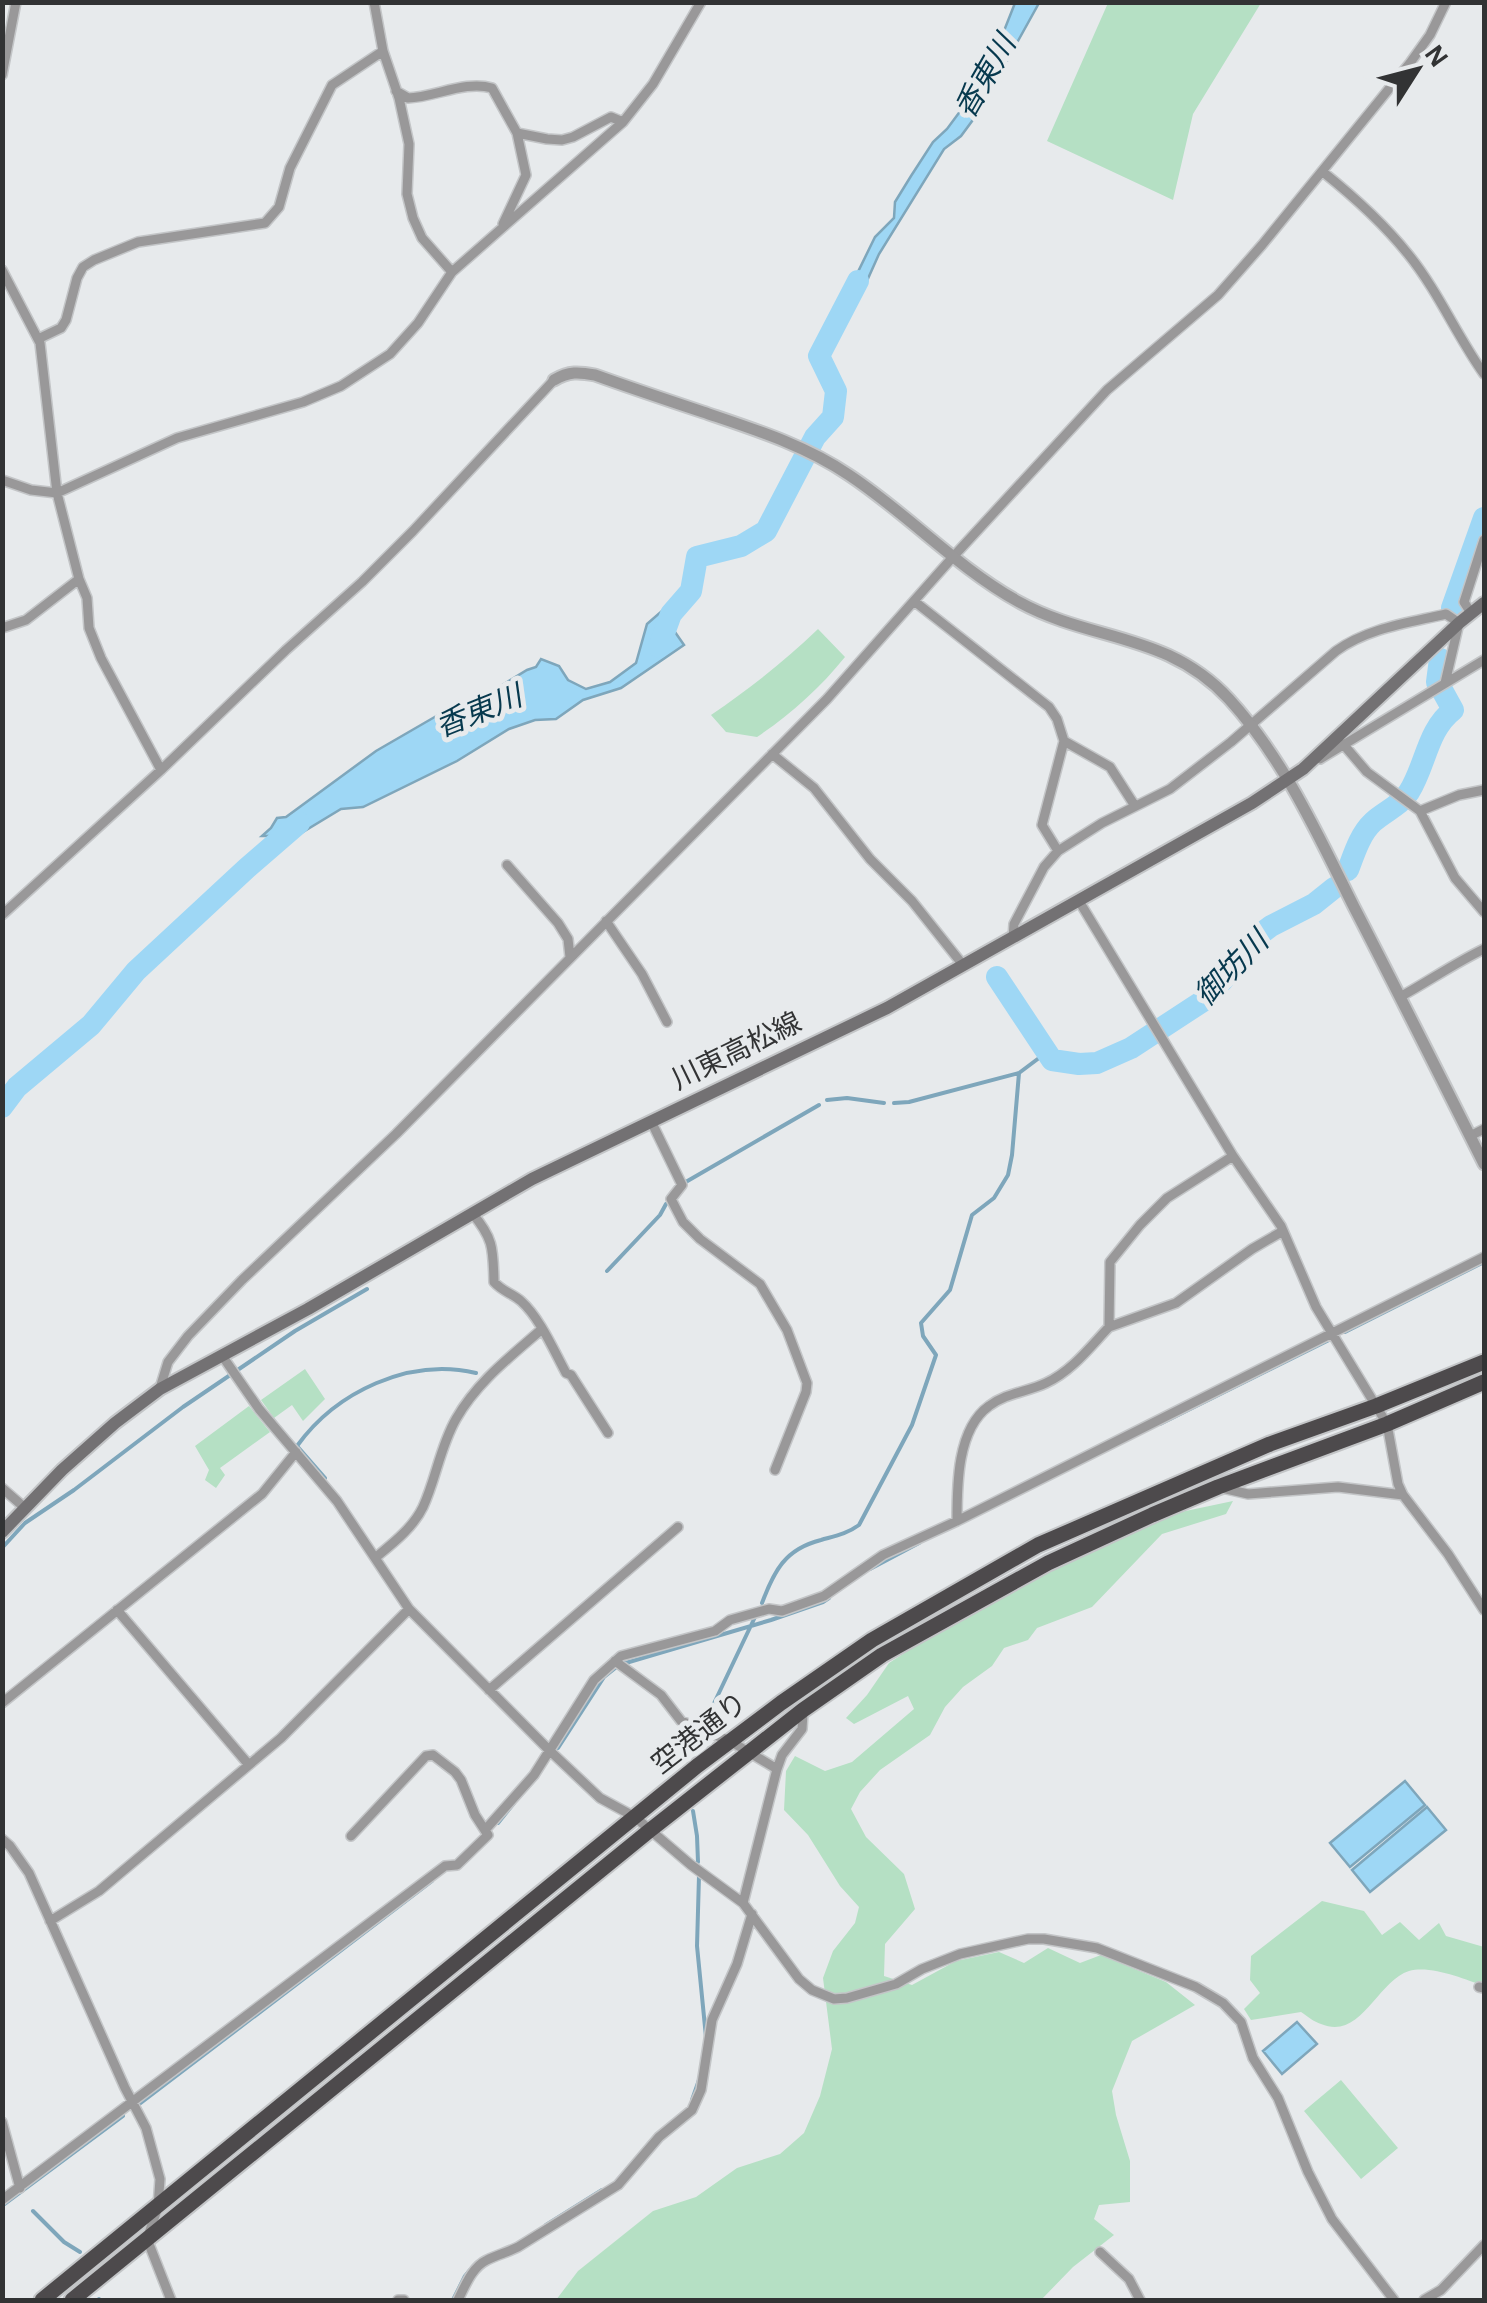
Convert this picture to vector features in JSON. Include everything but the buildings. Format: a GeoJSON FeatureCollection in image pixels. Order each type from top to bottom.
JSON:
{"type":"FeatureCollection","features":[{"type":"Feature","properties":{"kind":"highway","name":"空港通り"},"geometry":{"type":"LineString","coordinates":[[42,2300],[635,1817],[781,1703],[872,1640],[1038,1546],[1270,1444],[1484,1362]]}},
{"type":"Feature","properties":{"kind":"highway","name":"空港通り"},"geometry":{"type":"LineString","coordinates":[[72,2300],[649,1831],[803,1710],[882,1656],[1014,1580],[1152,1515],[1484,1382]]}},
{"type":"Feature","properties":{"kind":"main road","name":"川東高松線"},"geometry":{"type":"LineString","coordinates":[[2,1532],[62,1470],[160,1390],[532,1179],[887,1008],[1252,803],[1303,769],[1484,602]]}},
{"type":"Feature","properties":{"kind":"street"},"geometry":{"type":"LineString","coordinates":[[2,75],[16,2]]}},
{"type":"Feature","properties":{"kind":"street"},"geometry":{"type":"LineString","coordinates":[[374,2],[382,51],[409,144],[407,194],[413,218],[422,238],[452,272]]}},
{"type":"Feature","properties":{"kind":"street"},"geometry":{"type":"LineString","coordinates":[[2,480],[31,490],[56,492],[177,438],[303,402],[341,386],[390,354],[418,323],[452,272],[623,122],[653,84],[701,2]]}},
{"type":"Feature","properties":{"kind":"street"},"geometry":{"type":"LineString","coordinates":[[160,1390],[168,1362],[242,1280],[396,1134],[828,699],[1107,390],[1218,295],[1410,63],[1446,2]]}},
{"type":"Feature","properties":{"kind":"street"},"geometry":{"type":"LineString","coordinates":[[38,340],[61,328],[77,278],[83,267],[94,260],[138,242],[265,222],[280,207],[290,168],[332,85],[382,51]]}},
{"type":"Feature","properties":{"kind":"street"},"geometry":{"type":"LineString","coordinates":[[396,90],[408,98],[468,87],[492,88],[517,133],[526,175],[500,229]]}},
{"type":"Feature","properties":{"kind":"street"},"geometry":{"type":"LineString","coordinates":[[517,133],[562,140],[611,117],[623,122]]}},
{"type":"Feature","properties":{"kind":"street"},"geometry":{"type":"LineString","coordinates":[[1323,172],[1352,195],[1408,253],[1484,374]]}},
{"type":"Feature","properties":{"kind":"street"},"geometry":{"type":"LineString","coordinates":[[2,270],[38,340],[56,492],[87,598],[89,628],[161,770]]}},
{"type":"Feature","properties":{"kind":"street"},"geometry":{"type":"LineString","coordinates":[[2,915],[413,532],[554,380],[565,373],[578,372],[756,430],[826,461],[914,523],[952,558],[1019,602],[1058,620],[1128,639],[1180,660],[1204,676],[1250,724],[1305,809],[1484,1164]]}},
{"type":"Feature","properties":{"kind":"street"},"geometry":{"type":"LineString","coordinates":[[1471,613],[1464,602],[1484,540]]}},
{"type":"Feature","properties":{"kind":"street"},"geometry":{"type":"LineString","coordinates":[[2,628],[26,620],[79,579]]}},
{"type":"Feature","properties":{"kind":"street"},"geometry":{"type":"LineString","coordinates":[[914,601],[1049,707],[1057,719],[1064,741],[1042,825],[1058,851]]}},
{"type":"Feature","properties":{"kind":"street"},"geometry":{"type":"LineString","coordinates":[[1012,938],[1014,924],[1044,866],[1058,851],[1102,823],[1170,789],[1352,640],[1446,614],[1459,623],[1445,682]]}},
{"type":"Feature","properties":{"kind":"street"},"geometry":{"type":"LineString","coordinates":[[1303,769],[1484,660]]}},
{"type":"Feature","properties":{"kind":"street"},"geometry":{"type":"LineString","coordinates":[[1064,741],[1110,767],[1135,806]]}},
{"type":"Feature","properties":{"kind":"street"},"geometry":{"type":"LineString","coordinates":[[1343,744],[1367,772],[1420,811],[1455,878],[1484,912]]}},
{"type":"Feature","properties":{"kind":"street"},"geometry":{"type":"LineString","coordinates":[[772,754],[814,788],[870,859],[964,965]]}},
{"type":"Feature","properties":{"kind":"street"},"geometry":{"type":"LineString","coordinates":[[1420,811],[1459,795],[1484,790]]}},
{"type":"Feature","properties":{"kind":"street"},"geometry":{"type":"LineString","coordinates":[[508,866],[558,923],[568,940],[570,957]]}},
{"type":"Feature","properties":{"kind":"street"},"geometry":{"type":"LineString","coordinates":[[1079,901],[1233,1156],[1283,1231],[1316,1307],[1387,1424],[1403,1495],[1484,1610]]}},
{"type":"Feature","properties":{"kind":"street"},"geometry":{"type":"LineString","coordinates":[[606,920],[668,1022]]}},
{"type":"Feature","properties":{"kind":"street"},"geometry":{"type":"LineString","coordinates":[[1400,997],[1484,949]]}},
{"type":"Feature","properties":{"kind":"street"},"geometry":{"type":"LineString","coordinates":[[651,1120],[682,1185],[671,1199],[683,1222],[760,1284],[787,1330],[807,1383],[774,1470]]}},
{"type":"Feature","properties":{"kind":"street"},"geometry":{"type":"LineString","coordinates":[[1470,1136],[1484,1129]]}},
{"type":"Feature","properties":{"kind":"street"},"geometry":{"type":"LineString","coordinates":[[1110,1327],[1110,1262],[1167,1198],[1233,1156]]}},
{"type":"Feature","properties":{"kind":"street"},"geometry":{"type":"LineString","coordinates":[[472,1212],[488,1231],[494,1282],[503,1292],[520,1300],[542,1329],[566,1373],[608,1433]]}},
{"type":"Feature","properties":{"kind":"street"},"geometry":{"type":"LineString","coordinates":[[957,1521],[958,1475],[971,1425],[988,1406],[1046,1383],[1070,1368],[1110,1327],[1176,1303],[1283,1231]]}},
{"type":"Feature","properties":{"kind":"street"},"geometry":{"type":"LineString","coordinates":[[485,1830],[534,1774],[594,1680],[621,1656],[715,1630],[730,1620],[768,1609],[782,1611],[824,1596],[884,1555],[1484,1257]]}},
{"type":"Feature","properties":{"kind":"street"},"geometry":{"type":"LineString","coordinates":[[375,1558],[397,1540],[422,1510],[442,1450],[470,1396],[542,1329]]}},
{"type":"Feature","properties":{"kind":"street"},"geometry":{"type":"LineString","coordinates":[[223,1357],[260,1409],[337,1501],[409,1609],[600,1798],[635,1817],[744,1902],[799,1979],[812,1990],[834,1999],[847,1998],[896,1984],[960,1954],[1044,1938],[1097,1948],[1212,1994],[1241,2022],[1253,2058],[1278,2098],[1332,2219],[1394,2300]]}},
{"type":"Feature","properties":{"kind":"street"},"geometry":{"type":"LineString","coordinates":[[2,1703],[262,1494],[296,1452]]}},
{"type":"Feature","properties":{"kind":"street"},"geometry":{"type":"LineString","coordinates":[[1218,1487],[1248,1494],[1338,1487],[1403,1495]]}},
{"type":"Feature","properties":{"kind":"street"},"geometry":{"type":"LineString","coordinates":[[2,1488],[25,1508]]}},
{"type":"Feature","properties":{"kind":"street"},"geometry":{"type":"LineString","coordinates":[[489,1690],[678,1527]]}},
{"type":"Feature","properties":{"kind":"street"},"geometry":{"type":"LineString","coordinates":[[50,1921],[100,1892],[281,1738],[409,1609]]}},
{"type":"Feature","properties":{"kind":"street"},"geometry":{"type":"LineString","coordinates":[[117,1610],[249,1765]]}},
{"type":"Feature","properties":{"kind":"street"},"geometry":{"type":"LineString","coordinates":[[615,1661],[662,1695],[682,1720],[777,1768]]}},
{"type":"Feature","properties":{"kind":"street"},"geometry":{"type":"LineString","coordinates":[[744,1902],[777,1768],[802,1729],[803,1710]]}},
{"type":"Feature","properties":{"kind":"street"},"geometry":{"type":"LineString","coordinates":[[2,2200],[445,1866],[456,1865],[488,1835],[455,1772],[434,1756],[426,1756],[351,1836]]}},
{"type":"Feature","properties":{"kind":"street"},"geometry":{"type":"LineString","coordinates":[[2,1839],[29,1873],[146,2128],[160,2179],[158,2207],[147,2240],[171,2300]]}},
{"type":"Feature","properties":{"kind":"street"},"geometry":{"type":"LineString","coordinates":[[458,2300],[467,2281],[485,2261],[518,2247],[618,2186],[659,2137],[692,2110],[701,2090],[712,2020],[737,1964],[752,1914]]}},
{"type":"Feature","properties":{"kind":"street"},"geometry":{"type":"LineString","coordinates":[[2,2122],[20,2188]]}},
{"type":"Feature","properties":{"kind":"street"},"geometry":{"type":"LineString","coordinates":[[1432,2300],[1484,2245]]}},
{"type":"Feature","properties":{"kind":"street"},"geometry":{"type":"LineString","coordinates":[[1100,2252],[1129,2278],[1140,2300]]}},
{"type":"Feature","properties":{"kind":"street"},"geometry":{"type":"LineString","coordinates":[[1424,2300],[1442,2290]]}},
{"type":"Feature","properties":{"kind":"green space"},"geometry":{"type":"Polygon","coordinates":[[[1108,3],[1261,3],[1193,114],[1173,200],[1047,141],[1108,3]]]}},
{"type":"Feature","properties":{"kind":"green space"},"geometry":{"type":"Polygon","coordinates":[[[818,629],[845,657],[804,700],[757,737],[726,732],[711,715],[818,629]]]}},
{"type":"Feature","properties":{"kind":"green space"},"geometry":{"type":"Polygon","coordinates":[[[305,1369],[325,1399],[303,1421],[292,1405],[274,1418],[261,1400],[305,1369]]]}},
{"type":"Feature","properties":{"kind":"green space"},"geometry":{"type":"Polygon","coordinates":[[[249,1406],[270,1432],[220,1468],[225,1475],[216,1488],[205,1480],[209,1470],[195,1446],[249,1406]]]}},
{"type":"Feature","properties":{"kind":"green space"},"geometry":{"type":"Polygon","coordinates":[[[1233,1501],[1226,1514],[1162,1534],[1092,1607],[1037,1628],[1028,1640],[1004,1648],[992,1666],[963,1687],[945,1707],[930,1735],[880,1770],[851,1809],[866,1837],[904,1874],[915,1909],[885,1944],[884,1976],[912,1985],[956,1961],[999,1952],[1024,1963],[1048,1948],[1080,1963],[1101,1955],[1166,1982],[1195,2005],[1132,2041],[1112,2091],[1130,2161],[1130,2202],[1099,2205],[1094,2219],[1114,2235],[1073,2267],[1041,2300],[556,2300],[578,2271],[653,2211],[696,2197],[737,2168],[780,2154],[804,2133],[820,2096],[832,2049],[823,1978],[833,1951],[855,1923],[859,1907],[840,1886],[808,1835],[784,1810],[786,1771],[795,1756],[825,1771],[852,1762],[914,1709],[908,1696],[854,1724],[846,1718],[889,1663],[979,1605],[1162,1516],[1233,1501]]]}},
{"type":"Feature","properties":{"kind":"green space"},"geometry":{"type":"Polygon","coordinates":[[[1322,1901],[1364,1911],[1382,1935],[1400,1922],[1419,1940],[1439,1923],[1446,1936],[1484,1947],[1484,1986],[1427,1970],[1409,1971],[1347,2024],[1321,2024],[1301,2012],[1251,2020],[1244,2009],[1260,1993],[1250,1980],[1251,1956],[1322,1901]]]}},
{"type":"Feature","properties":{"kind":"green space"},"geometry":{"type":"Polygon","coordinates":[[[1341,2080],[1398,2148],[1361,2179],[1304,2111],[1341,2080]]]}},
{"type":"Feature","properties":{"kind":"water"},"geometry":{"type":"Polygon","coordinates":[[[1015,3],[1039,3],[978,113],[961,136],[944,149],[879,254],[862,292],[850,306],[835,306],[853,282],[875,237],[894,218],[895,202],[933,142],[967,102],[998,46],[1015,3]]]}},
{"type":"Feature","properties":{"kind":"water"},"geometry":{"type":"Polygon","coordinates":[[[663,610],[684,645],[621,688],[583,700],[556,719],[535,720],[509,729],[457,761],[363,807],[341,809],[288,841],[262,836],[277,818],[286,817],[376,751],[445,711],[536,667],[541,659],[559,666],[568,680],[586,689],[610,682],[636,663],[647,624],[663,610]]]}},
{"type":"Feature","properties":{"kind":"water"},"geometry":{"type":"Polygon","coordinates":[[[1405,1781],[1425,1805],[1350,1867],[1330,1843],[1405,1781]]]}},
{"type":"Feature","properties":{"kind":"water"},"geometry":{"type":"Polygon","coordinates":[[[1427,1807],[1446,1830],[1370,1892],[1352,1870],[1427,1807]]]}},
{"type":"Feature","properties":{"kind":"water"},"geometry":{"type":"Polygon","coordinates":[[[1297,2022],[1317,2044],[1282,2074],[1263,2051],[1297,2022]]]}},
{"type":"Feature","properties":{"kind":"waterway","name":"香東川"},"geometry":{"type":"LineString","coordinates":[[659,647],[671,614],[691,591],[697,557],[741,546],[766,531],[815,437],[833,417],[836,391],[819,356],[858,281]]}},
{"type":"Feature","properties":{"kind":"waterway","name":"御坊川"},"geometry":{"type":"LineString","coordinates":[[1452,608],[1484,518]]}},
{"type":"Feature","properties":{"kind":"waterway","name":"御坊川"},"geometry":{"type":"LineString","coordinates":[[1437,682],[1440,659]]}},
{"type":"Feature","properties":{"kind":"waterway","name":"御坊川"},"geometry":{"type":"LineString","coordinates":[[1348,870],[1368,827],[1409,792],[1432,738],[1453,710],[1442,690]]}},
{"type":"Feature","properties":{"kind":"waterway","name":"香東川"},"geometry":{"type":"LineString","coordinates":[[2,1107],[17,1087],[91,1025],[136,971],[299,823]]}},
{"type":"Feature","properties":{"kind":"waterway","name":"御坊川"},"geometry":{"type":"LineString","coordinates":[[997,977],[1052,1060],[1097,1063],[1131,1048],[1203,1001],[1259,935],[1334,888]]}},
{"type":"Feature","properties":{"kind":"waterway"},"geometry":{"type":"LineString","coordinates":[[762,1603],[776,1571],[790,1555],[859,1525],[912,1425],[936,1355],[923,1336],[921,1323],[950,1290],[972,1215],[994,1198],[1008,1175],[1019,1073],[1048,1055]]}},
{"type":"Feature","properties":{"kind":"waterway"},"geometry":{"type":"LineString","coordinates":[[894,1103],[1019,1073]]}},
{"type":"Feature","properties":{"kind":"waterway"},"geometry":{"type":"LineString","coordinates":[[827,1100],[847,1098],[884,1103]]}},
{"type":"Feature","properties":{"kind":"waterway"},"geometry":{"type":"LineString","coordinates":[[684,1183],[819,1105]]}},
{"type":"Feature","properties":{"kind":"waterway"},"geometry":{"type":"LineString","coordinates":[[607,1271],[666,1204]]}},
{"type":"Feature","properties":{"kind":"waterway"},"geometry":{"type":"LineString","coordinates":[[1345,1332],[1484,1262]]}},
{"type":"Feature","properties":{"kind":"waterway"},"geometry":{"type":"LineString","coordinates":[[2,1548],[25,1523],[183,1407],[295,1331],[367,1289]]}},
{"type":"Feature","properties":{"kind":"waterway"},"geometry":{"type":"LineString","coordinates":[[1160,1424],[1331,1339]]}},
{"type":"Feature","properties":{"kind":"waterway"},"geometry":{"type":"LineString","coordinates":[[325,1478],[297,1446],[313,1427],[353,1395],[376,1383],[425,1370],[476,1373]]}},
{"type":"Feature","properties":{"kind":"waterway"},"geometry":{"type":"LineString","coordinates":[[870,1569],[919,1543]]}},
{"type":"Feature","properties":{"kind":"waterway"},"geometry":{"type":"LineString","coordinates":[[558,1748],[604,1677],[619,1665],[771,1620],[829,1598]]}},
{"type":"Feature","properties":{"kind":"waterway"},"geometry":{"type":"LineString","coordinates":[[708,1716],[755,1617]]}},
{"type":"Feature","properties":{"kind":"waterway"},"geometry":{"type":"LineString","coordinates":[[699,1745],[701,1734]]}},
{"type":"Feature","properties":{"kind":"waterway"},"geometry":{"type":"LineString","coordinates":[[498,1823],[514,1803]]}},
{"type":"Feature","properties":{"kind":"waterway"},"geometry":{"type":"LineString","coordinates":[[693,1811],[698,1862]]}},
{"type":"Feature","properties":{"kind":"waterway"},"geometry":{"type":"LineString","coordinates":[[699,1876],[697,1946],[706,2037]]}},
{"type":"Feature","properties":{"kind":"waterway"},"geometry":{"type":"LineString","coordinates":[[138,2105],[432,1881]]}},
{"type":"Feature","properties":{"kind":"waterway"},"geometry":{"type":"LineString","coordinates":[[692,2100],[699,2080]]}},
{"type":"Feature","properties":{"kind":"waterway"},"geometry":{"type":"LineString","coordinates":[[2,2206],[123,2116]]}},
{"type":"Feature","properties":{"kind":"waterway"},"geometry":{"type":"LineString","coordinates":[[546,2225],[602,2190]]}},
{"type":"Feature","properties":{"kind":"waterway"},"geometry":{"type":"LineString","coordinates":[[33,2211],[80,2252]]}},
{"type":"Feature","properties":{"kind":"waterway"},"geometry":{"type":"LineString","coordinates":[[453,2300],[470,2270]]}}]}
